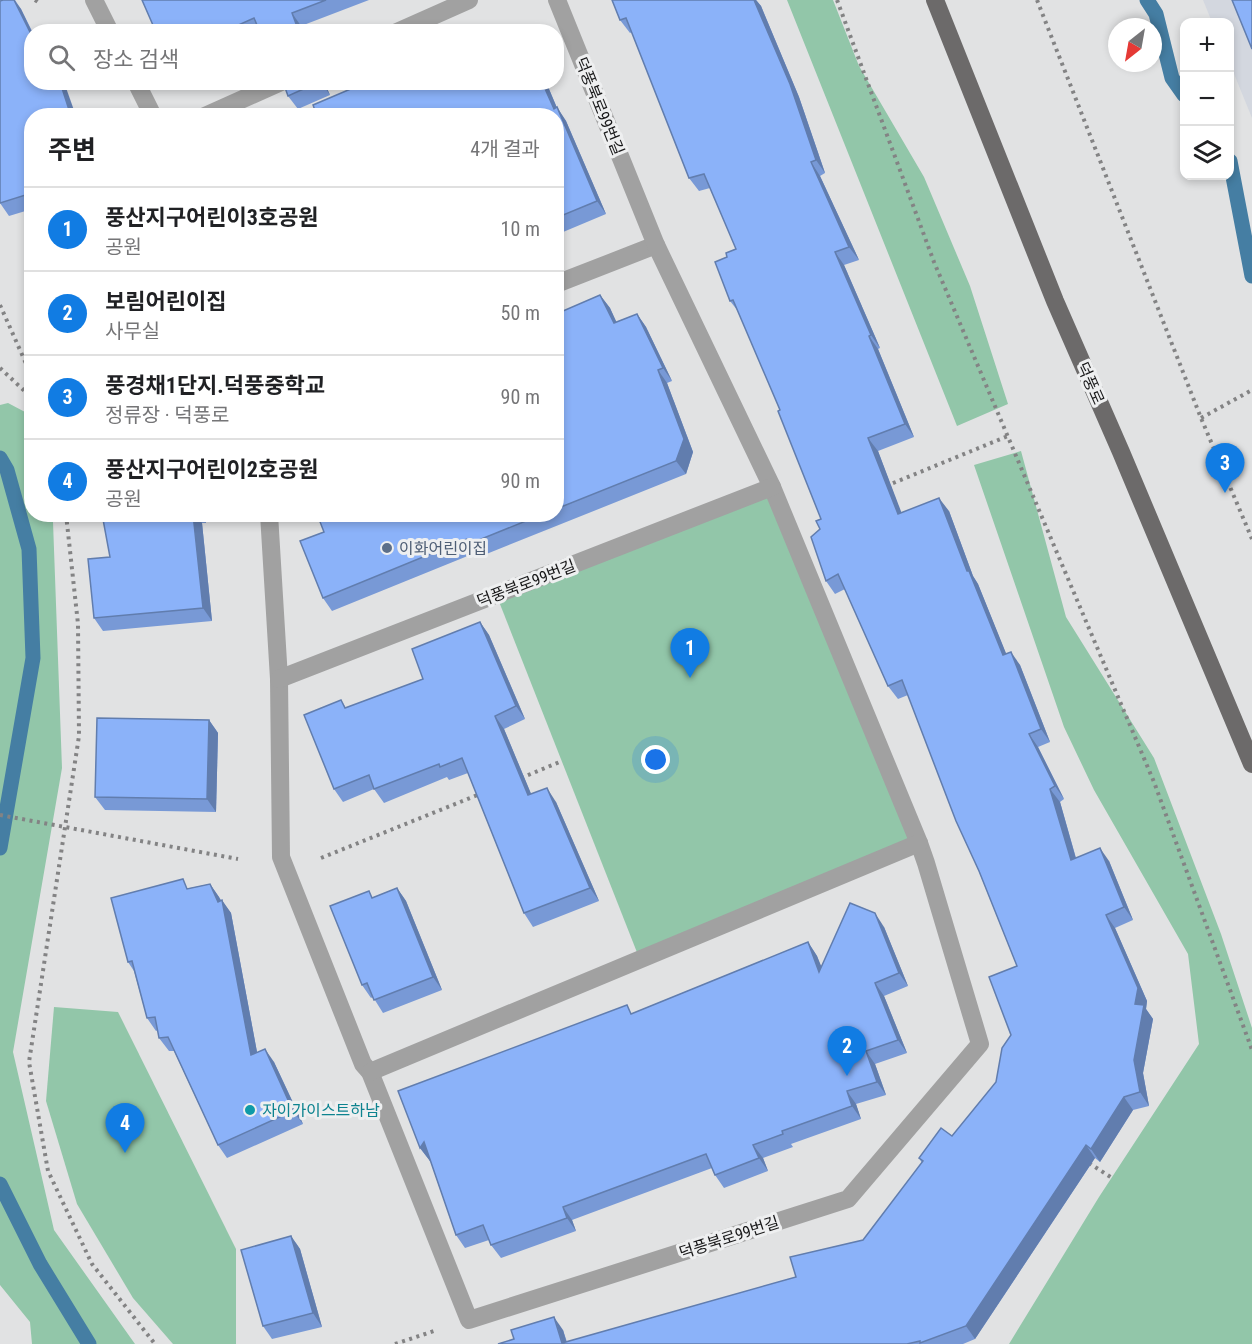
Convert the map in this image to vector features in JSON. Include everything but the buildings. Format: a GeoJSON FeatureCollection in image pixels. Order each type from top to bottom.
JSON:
{"type":"FeatureCollection","features":[{"type":"Feature","properties":{"kind":"main road","name":"덕풍로"},"geometry":{"type":"LineString","coordinates":[[935,0],[1055,301],[1252,764]]}},
{"type":"Feature","properties":{"kind":"lane"},"geometry":{"type":"LineString","coordinates":[[94,0],[106,24]]}},
{"type":"Feature","properties":{"kind":"lane"},"geometry":{"type":"LineString","coordinates":[[415,24],[469,0]]}},
{"type":"Feature","properties":{"kind":"lane","name":"덕풍북로99번길"},"geometry":{"type":"LineString","coordinates":[[469,1320],[848,1200],[980,1044],[919,843],[772,487],[656,245],[557,0]]}},
{"type":"Feature","properties":{"kind":"lane"},"geometry":{"type":"LineString","coordinates":[[140,90],[149,108]]}},
{"type":"Feature","properties":{"kind":"lane"},"geometry":{"type":"LineString","coordinates":[[224,108],[263,90]]}},
{"type":"Feature","properties":{"kind":"lane"},"geometry":{"type":"LineString","coordinates":[[564,281],[656,245]]}},
{"type":"Feature","properties":{"kind":"lane","name":"덕풍북로99번길"},"geometry":{"type":"LineString","coordinates":[[279,679],[772,487]]}},
{"type":"Feature","properties":{"kind":"lane"},"geometry":{"type":"LineString","coordinates":[[269,522],[279,679],[281,857],[363,1064],[370,1072],[469,1320]]}},
{"type":"Feature","properties":{"kind":"lane"},"geometry":{"type":"LineString","coordinates":[[370,1072],[919,843]]}},
{"type":"Feature","properties":{"kind":"path"},"geometry":{"type":"LineString","coordinates":[[837,0],[934,262],[1154,782],[1252,1050]]}},
{"type":"Feature","properties":{"kind":"path"},"geometry":{"type":"LineString","coordinates":[[1037,0],[1201,418],[1252,539]]}},
{"type":"Feature","properties":{"kind":"path"},"geometry":{"type":"LineString","coordinates":[[0,305],[24,359]]}},
{"type":"Feature","properties":{"kind":"path"},"geometry":{"type":"LineString","coordinates":[[0,368],[24,390]]}},
{"type":"Feature","properties":{"kind":"path"},"geometry":{"type":"LineString","coordinates":[[1201,418],[1252,390]]}},
{"type":"Feature","properties":{"kind":"path"},"geometry":{"type":"LineString","coordinates":[[879,489],[1008,436]]}},
{"type":"Feature","properties":{"kind":"path"},"geometry":{"type":"LineString","coordinates":[[67,522],[78,624],[79,736],[29,1062],[48,1172],[92,1264],[155,1344]]}},
{"type":"Feature","properties":{"kind":"path"},"geometry":{"type":"LineString","coordinates":[[518,779],[562,761]]}},
{"type":"Feature","properties":{"kind":"path"},"geometry":{"type":"LineString","coordinates":[[321,858],[485,792]]}},
{"type":"Feature","properties":{"kind":"path"},"geometry":{"type":"LineString","coordinates":[[0,815],[238,859]]}},
{"type":"Feature","properties":{"kind":"path"},"geometry":{"type":"LineString","coordinates":[[1082,1159],[1112,1178]]}},
{"type":"Feature","properties":{"kind":"path"},"geometry":{"type":"LineString","coordinates":[[395,1344],[469,1320]]}},
{"type":"Feature","properties":{"kind":"shaded area"},"geometry":{"type":"Polygon","coordinates":[[[1203,0],[1252,0],[1252,118],[1234,74],[1234,18],[1210,18],[1203,0]]]}},
{"type":"Feature","properties":{"kind":"green space"},"geometry":{"type":"Polygon","coordinates":[[[787,0],[833,0],[859,66],[924,177],[970,286],[1008,404],[957,426],[787,0]]]}},
{"type":"Feature","properties":{"kind":"green space"},"geometry":{"type":"Polygon","coordinates":[[[8,403],[24,411],[24,522],[53,522],[62,768],[13,1052],[54,1230],[135,1344],[32,1344],[30,1322],[0,1285],[0,405],[8,403]]]}},
{"type":"Feature","properties":{"kind":"green space"},"geometry":{"type":"Polygon","coordinates":[[[1021,451],[1066,617],[1154,758],[1221,934],[1252,1028],[1252,1344],[1009,1344],[1099,1197],[1199,1044],[1188,954],[1094,790],[1064,727],[974,465],[1021,451]]]}},
{"type":"Feature","properties":{"kind":"green space"},"geometry":{"type":"Polygon","coordinates":[[[772,487],[919,843],[640,960],[496,594],[772,487]]]}},
{"type":"Feature","properties":{"kind":"green space"},"geometry":{"type":"Polygon","coordinates":[[[54,1007],[118,1012],[236,1249],[236,1344],[173,1344],[133,1298],[77,1204],[46,1101],[54,1007]]]}},
{"type":"Feature","properties":{"kind":"waterway"},"geometry":{"type":"LineString","coordinates":[[1147,0],[1156,14],[1172,78],[1180,89]]}},
{"type":"Feature","properties":{"kind":"waterway"},"geometry":{"type":"LineString","coordinates":[[1234,180],[1252,276]]}},
{"type":"Feature","properties":{"kind":"waterway"},"geometry":{"type":"LineString","coordinates":[[0,458],[7,470],[29,549],[33,658],[0,848]]}},
{"type":"Feature","properties":{"kind":"waterway"},"geometry":{"type":"LineString","coordinates":[[0,1184],[40,1264],[89,1344]]}},
{"type":"Feature","properties":{"kind":"place","name":"풍경채1단지.덕풍중학교"},"geometry":{"type":"Point","coordinates":[1225,493]}},
{"type":"Feature","properties":{"kind":"place","name":"이화어린이집"},"geometry":{"type":"Point","coordinates":[387,548]}},
{"type":"Feature","properties":{"kind":"place","name":"풍산지구어린이3호공원"},"geometry":{"type":"Point","coordinates":[690,678]}},
{"type":"Feature","properties":{"kind":"place","name":"보림어린이집"},"geometry":{"type":"Point","coordinates":[847,1076]}},
{"type":"Feature","properties":{"kind":"place","name":"자이가이스트하남"},"geometry":{"type":"Point","coordinates":[250,1110]}},
{"type":"Feature","properties":{"kind":"place","name":"풍산지구어린이2호공원"},"geometry":{"type":"Point","coordinates":[125,1153]}}]}
